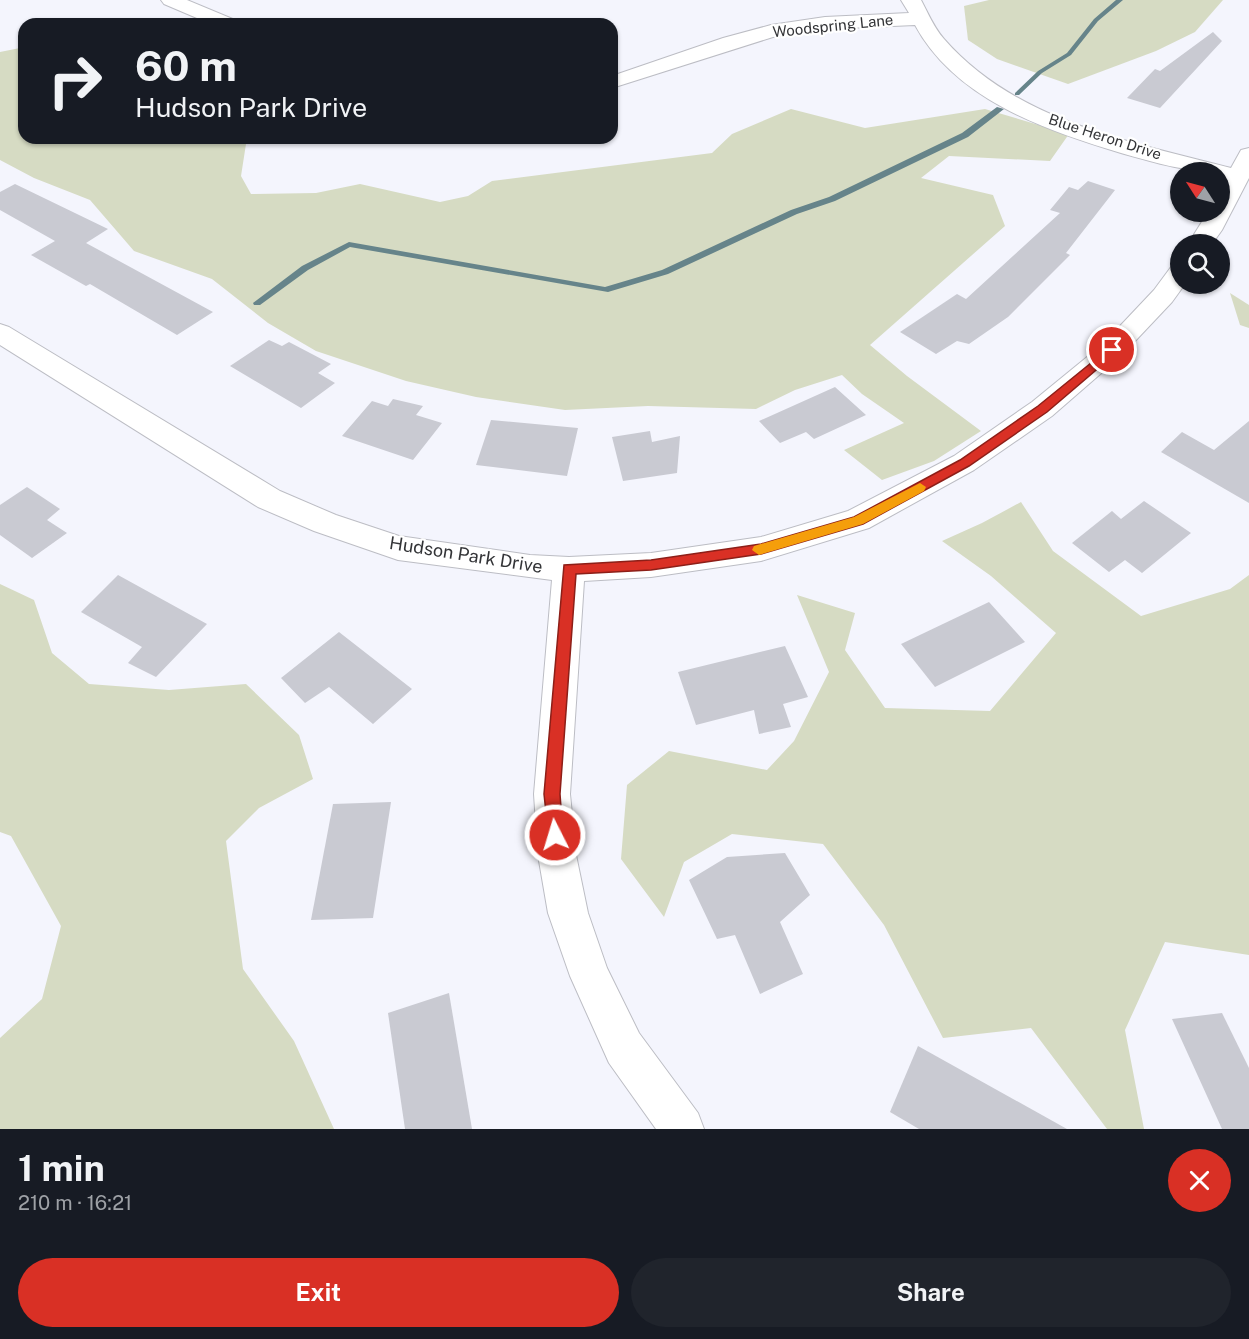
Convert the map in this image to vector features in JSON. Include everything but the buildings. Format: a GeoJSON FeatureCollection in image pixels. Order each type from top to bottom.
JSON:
{"type":"FeatureCollection","features":[{"type":"Feature","properties":{"kind":"street"},"geometry":{"type":"LineString","coordinates":[[171,0],[214,18]]}},
{"type":"Feature","properties":{"kind":"street","name":"Woodspring Lane"},"geometry":{"type":"LineString","coordinates":[[618,80],[672,64],[714,46],[773,31],[914,10]]}},
{"type":"Feature","properties":{"kind":"street","name":"Blue Heron Drive"},"geometry":{"type":"LineString","coordinates":[[914,10],[939,48],[958,68],[1020,108],[1095,137],[1238,177]]}},
{"type":"Feature","properties":{"kind":"street"},"geometry":{"type":"LineString","coordinates":[[1207,234],[1249,155]]}},
{"type":"Feature","properties":{"kind":"street","name":"Hudson Park Drive"},"geometry":{"type":"LineString","coordinates":[[0,333],[269,499],[316,519],[398,548],[530,567],[569,569],[651,565],[761,549],[858,520],[964,463],[1042,409],[1112,350],[1170,286]]}},
{"type":"Feature","properties":{"kind":"street"},"geometry":{"type":"LineString","coordinates":[[569,569],[552,794],[557,855],[568,913],[590,976],[624,1048],[682,1129]]}},
{"type":"Feature","properties":{"kind":"green space"},"geometry":{"type":"Polygon","coordinates":[[[989,0],[1223,0],[1195,32],[1156,51],[1068,84],[997,59],[968,40],[964,6],[989,0]]]}},
{"type":"Feature","properties":{"kind":"green space"},"geometry":{"type":"Polygon","coordinates":[[[18,48],[18,144],[246,144],[241,176],[251,194],[316,193],[360,184],[440,202],[468,196],[492,181],[712,153],[732,134],[791,109],[865,128],[985,109],[1069,134],[1050,161],[949,156],[921,178],[993,195],[1005,226],[870,345],[907,376],[981,431],[934,461],[882,480],[844,450],[904,423],[862,394],[842,375],[795,390],[756,409],[648,406],[565,410],[476,397],[406,381],[316,351],[268,323],[212,279],[134,251],[90,200],[34,178],[0,160],[0,52],[18,48]]]}},
{"type":"Feature","properties":{"kind":"green space"},"geometry":{"type":"Polygon","coordinates":[[[1230,293],[1249,305],[1249,328],[1240,325],[1230,293]]]}},
{"type":"Feature","properties":{"kind":"green space"},"geometry":{"type":"Polygon","coordinates":[[[1021,502],[1053,551],[1141,616],[1230,589],[1249,575],[1249,955],[1165,942],[1125,1030],[1144,1129],[1107,1129],[1031,1028],[943,1038],[884,925],[823,844],[732,834],[684,862],[664,917],[621,859],[627,785],[669,751],[767,770],[794,741],[829,672],[797,595],[855,613],[845,650],[885,708],[990,711],[1056,633],[991,576],[942,541],[1021,502]]]}},
{"type":"Feature","properties":{"kind":"green space"},"geometry":{"type":"Polygon","coordinates":[[[0,584],[34,600],[52,653],[89,684],[169,690],[246,684],[299,735],[313,779],[259,808],[226,841],[243,969],[294,1041],[334,1129],[0,1129],[0,1038],[42,999],[61,926],[11,836],[0,832],[0,584]]]}},
{"type":"Feature","properties":{"kind":"waterway"},"geometry":{"type":"LineString","coordinates":[[1017,94],[1040,72],[1069,54],[1096,20],[1120,0]]}},
{"type":"Feature","properties":{"kind":"waterway"},"geometry":{"type":"LineString","coordinates":[[257,303],[305,268],[349,244],[605,290],[665,272],[794,212],[832,199],[965,135],[1000,109]]}},
{"type":"Feature","properties":{"kind":"slow traffic"},"geometry":{"type":"LineString","coordinates":[[759,550],[858,520],[920,487]]}},
{"type":"Feature","properties":{"kind":"route"},"geometry":{"type":"LineString","coordinates":[[555,835],[552,794],[569,569],[651,565],[761,549],[858,520],[964,463],[1042,409],[1112,350]]}}]}
